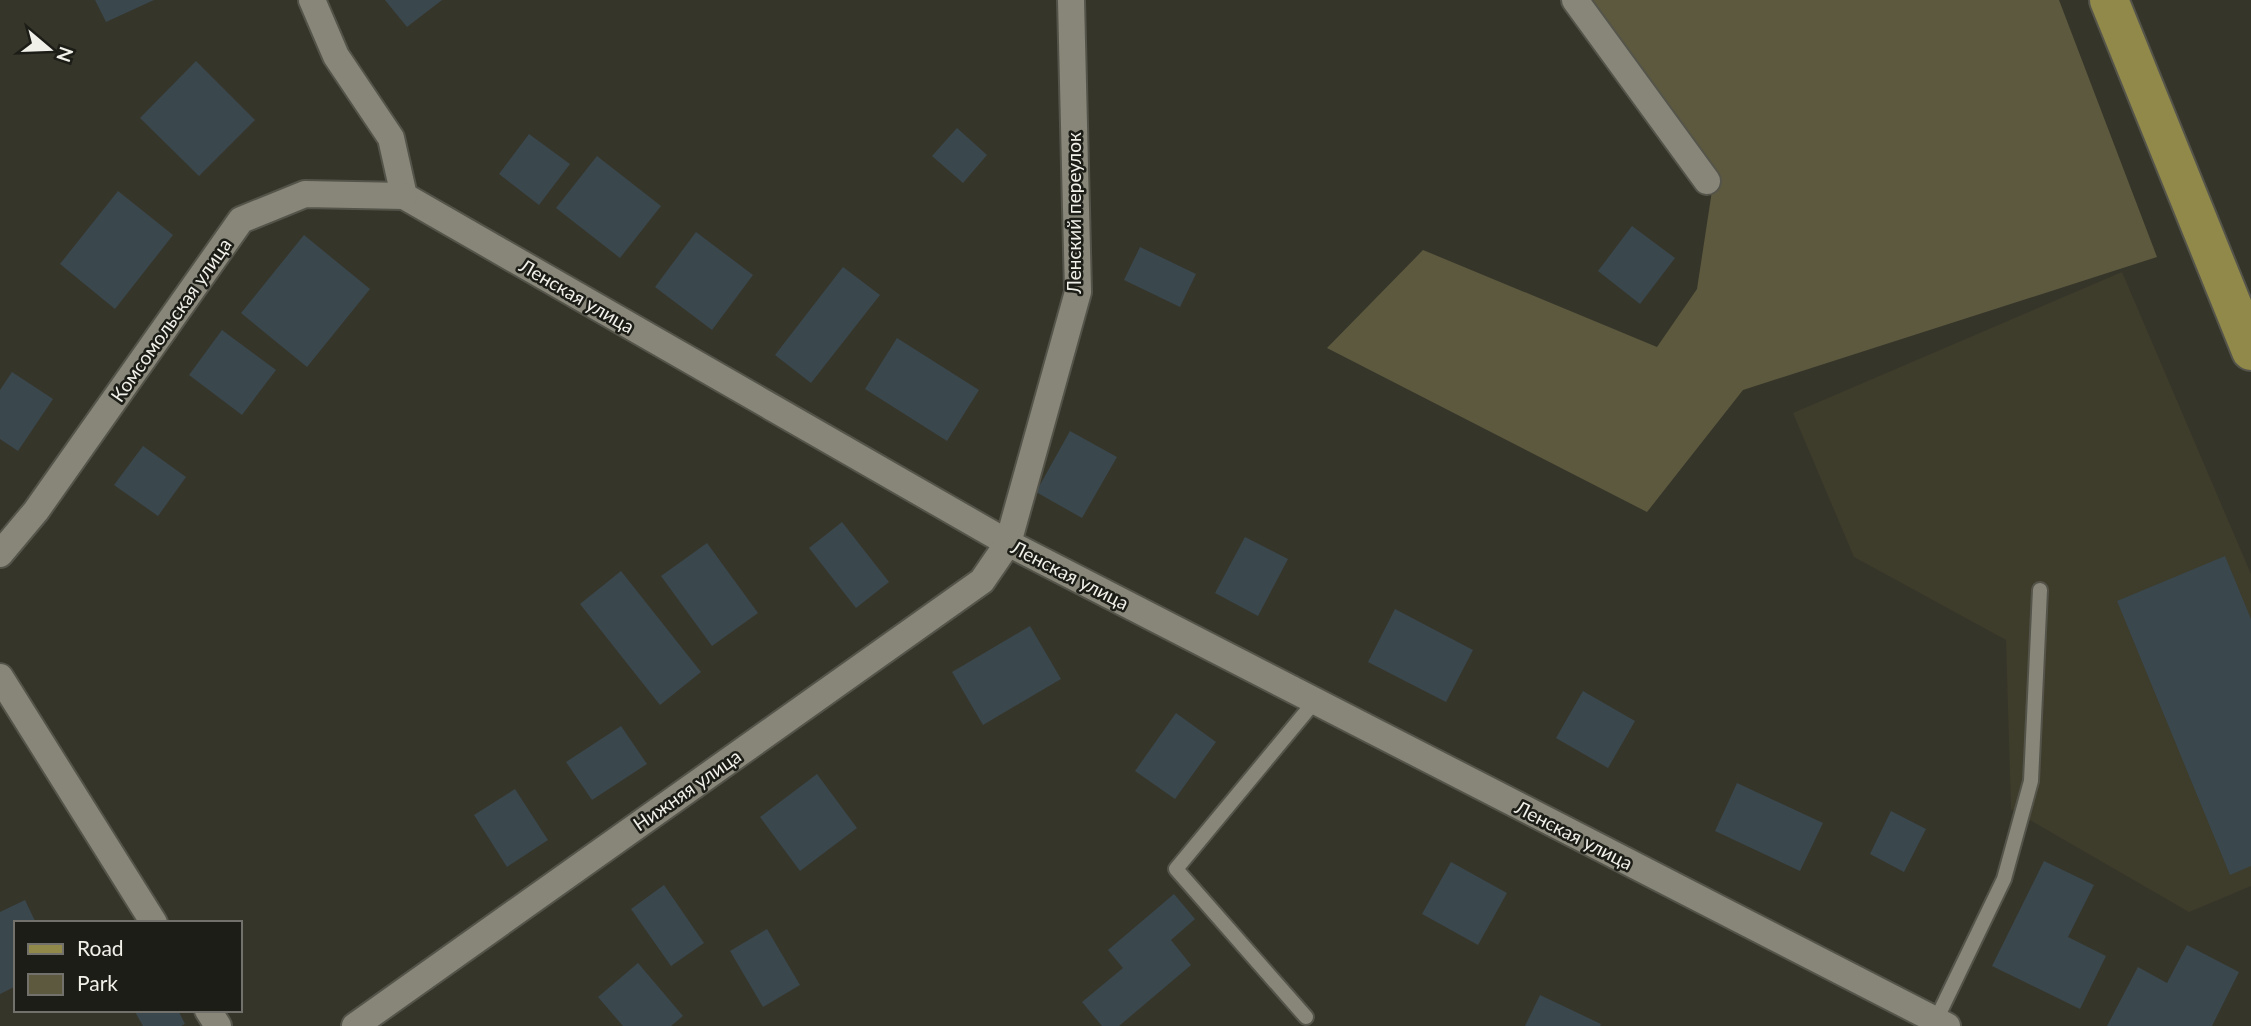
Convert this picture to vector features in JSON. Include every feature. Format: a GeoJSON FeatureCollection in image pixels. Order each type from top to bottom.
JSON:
{"type":"FeatureCollection","features":[{"type":"Feature","properties":{"kind":"main road"},"geometry":{"type":"LineString","coordinates":[[2109,0],[2251,351]]}},
{"type":"Feature","properties":{"kind":"street"},"geometry":{"type":"LineString","coordinates":[[312,0],[336,56],[391,138],[404,196]]}},
{"type":"Feature","properties":{"kind":"street","name":"Ленский переулок"},"geometry":{"type":"LineString","coordinates":[[1008,543],[1078,292],[1072,0]]}},
{"type":"Feature","properties":{"kind":"street"},"geometry":{"type":"LineString","coordinates":[[1575,0],[1707,181]]}},
{"type":"Feature","properties":{"kind":"street","name":"Комсомольская улица"},"geometry":{"type":"LineString","coordinates":[[0,554],[36,510],[242,220],[304,194],[404,196]]}},
{"type":"Feature","properties":{"kind":"street","name":"Ленская улица"},"geometry":{"type":"LineString","coordinates":[[404,196],[1008,543],[1931,1022]]}},
{"type":"Feature","properties":{"kind":"street","name":"Нижняя улица"},"geometry":{"type":"LineString","coordinates":[[355,1026],[982,581],[1008,543]]}},
{"type":"Feature","properties":{"kind":"street"},"geometry":{"type":"LineString","coordinates":[[0,677],[152,921]]}},
{"type":"Feature","properties":{"kind":"lane"},"geometry":{"type":"LineString","coordinates":[[1931,1022],[2004,879],[2031,781],[2040,590]]}},
{"type":"Feature","properties":{"kind":"lane"},"geometry":{"type":"LineString","coordinates":[[1306,1017],[1176,869],[1315,701]]}},
{"type":"Feature","properties":{"kind":"shaded area"},"geometry":{"type":"Polygon","coordinates":[[[2122,272],[2251,574],[2251,886],[2189,912],[2011,809],[2006,640],[1854,557],[1793,413],[2122,272]]]}},
{"type":"Feature","properties":{"kind":"green space"},"geometry":{"type":"Polygon","coordinates":[[[1585,0],[2059,0],[2157,257],[1743,390],[1647,512],[1327,348],[1423,250],[1657,347],[1697,289],[1715,171],[1585,0]]]}},
{"type":"Feature","properties":{"kind":"building"},"geometry":{"type":"Polygon","coordinates":[[[95,0],[154,0],[106,22],[95,0]]]}},
{"type":"Feature","properties":{"kind":"building"},"geometry":{"type":"Polygon","coordinates":[[[385,0],[442,0],[407,27],[385,0]]]}},
{"type":"Feature","properties":{"kind":"building"},"geometry":{"type":"Polygon","coordinates":[[[196,61],[255,120],[199,176],[140,118],[196,61]]]}},
{"type":"Feature","properties":{"kind":"building"},"geometry":{"type":"Polygon","coordinates":[[[957,128],[987,155],[963,183],[932,156],[957,128]]]}},
{"type":"Feature","properties":{"kind":"building"},"geometry":{"type":"Polygon","coordinates":[[[529,134],[570,164],[539,205],[499,174],[529,134]]]}},
{"type":"Feature","properties":{"kind":"building"},"geometry":{"type":"Polygon","coordinates":[[[597,156],[661,206],[620,258],[556,208],[597,156]]]}},
{"type":"Feature","properties":{"kind":"building"},"geometry":{"type":"Polygon","coordinates":[[[118,191],[173,235],[115,309],[60,264],[118,191]]]}},
{"type":"Feature","properties":{"kind":"building"},"geometry":{"type":"Polygon","coordinates":[[[1632,226],[1675,258],[1640,304],[1598,271],[1632,226]]]}},
{"type":"Feature","properties":{"kind":"building"},"geometry":{"type":"Polygon","coordinates":[[[696,232],[753,275],[712,330],[655,287],[696,232]]]}},
{"type":"Feature","properties":{"kind":"building"},"geometry":{"type":"Polygon","coordinates":[[[304,235],[370,289],[307,367],[241,313],[304,235]]]}},
{"type":"Feature","properties":{"kind":"building"},"geometry":{"type":"Polygon","coordinates":[[[1140,247],[1196,274],[1180,307],[1124,280],[1140,247]]]}},
{"type":"Feature","properties":{"kind":"building"},"geometry":{"type":"Polygon","coordinates":[[[843,267],[880,295],[811,383],[775,355],[843,267]]]}},
{"type":"Feature","properties":{"kind":"building"},"geometry":{"type":"Polygon","coordinates":[[[222,330],[276,370],[242,415],[189,375],[222,330]]]}},
{"type":"Feature","properties":{"kind":"building"},"geometry":{"type":"Polygon","coordinates":[[[897,338],[979,390],[947,441],[865,389],[897,338]]]}},
{"type":"Feature","properties":{"kind":"building"},"geometry":{"type":"Polygon","coordinates":[[[12,372],[53,399],[18,451],[0,439],[0,390],[12,372]]]}},
{"type":"Feature","properties":{"kind":"building"},"geometry":{"type":"Polygon","coordinates":[[[1070,431],[1117,457],[1082,518],[1036,492],[1070,431]]]}},
{"type":"Feature","properties":{"kind":"building"},"geometry":{"type":"Polygon","coordinates":[[[143,446],[186,477],[158,516],[114,485],[143,446]]]}},
{"type":"Feature","properties":{"kind":"building"},"geometry":{"type":"Polygon","coordinates":[[[842,522],[889,582],[856,608],[809,548],[842,522]]]}},
{"type":"Feature","properties":{"kind":"building"},"geometry":{"type":"Polygon","coordinates":[[[1245,537],[1288,559],[1258,616],[1215,593],[1245,537]]]}},
{"type":"Feature","properties":{"kind":"building"},"geometry":{"type":"Polygon","coordinates":[[[707,543],[758,613],[712,646],[661,576],[707,543]]]}},
{"type":"Feature","properties":{"kind":"building"},"geometry":{"type":"Polygon","coordinates":[[[2225,556],[2251,619],[2251,866],[2230,875],[2117,601],[2225,556]]]}},
{"type":"Feature","properties":{"kind":"building"},"geometry":{"type":"Polygon","coordinates":[[[621,571],[701,672],[660,705],[580,604],[621,571]]]}},
{"type":"Feature","properties":{"kind":"building"},"geometry":{"type":"Polygon","coordinates":[[[1395,609],[1473,650],[1446,702],[1368,662],[1395,609]]]}},
{"type":"Feature","properties":{"kind":"building"},"geometry":{"type":"Polygon","coordinates":[[[1030,626],[1061,679],[983,725],[952,672],[1030,626]]]}},
{"type":"Feature","properties":{"kind":"building"},"geometry":{"type":"Polygon","coordinates":[[[1583,691],[1635,721],[1608,768],[1556,738],[1583,691]]]}},
{"type":"Feature","properties":{"kind":"building"},"geometry":{"type":"Polygon","coordinates":[[[1176,713],[1216,742],[1175,799],[1135,771],[1176,713]]]}},
{"type":"Feature","properties":{"kind":"building"},"geometry":{"type":"Polygon","coordinates":[[[621,726],[647,764],[592,800],[566,762],[621,726]]]}},
{"type":"Feature","properties":{"kind":"building"},"geometry":{"type":"Polygon","coordinates":[[[817,774],[857,828],[800,871],[760,817],[817,774]]]}},
{"type":"Feature","properties":{"kind":"building"},"geometry":{"type":"Polygon","coordinates":[[[1737,783],[1823,823],[1800,871],[1715,831],[1737,783]]]}},
{"type":"Feature","properties":{"kind":"building"},"geometry":{"type":"Polygon","coordinates":[[[515,789],[548,840],[507,867],[474,815],[515,789]]]}},
{"type":"Feature","properties":{"kind":"building"},"geometry":{"type":"Polygon","coordinates":[[[1891,811],[1926,829],[1904,872],[1870,854],[1891,811]]]}},
{"type":"Feature","properties":{"kind":"building"},"geometry":{"type":"Polygon","coordinates":[[[2044,861],[2094,885],[2068,937],[2106,956],[2080,1009],[1992,966],[2044,861]]]}},
{"type":"Feature","properties":{"kind":"building"},"geometry":{"type":"Polygon","coordinates":[[[1451,862],[1507,893],[1478,945],[1422,914],[1451,862]]]}},
{"type":"Feature","properties":{"kind":"building"},"geometry":{"type":"Polygon","coordinates":[[[664,885],[704,943],[671,966],[631,909],[664,885]]]}},
{"type":"Feature","properties":{"kind":"building"},"geometry":{"type":"Polygon","coordinates":[[[1174,894],[1195,919],[1171,940],[1191,965],[1119,1026],[1102,1026],[1082,1002],[1123,968],[1108,950],[1174,894]]]}},
{"type":"Feature","properties":{"kind":"building"},"geometry":{"type":"Polygon","coordinates":[[[25,900],[35,921],[14,921],[14,987],[0,994],[0,912],[25,900]]]}},
{"type":"Feature","properties":{"kind":"building"},"geometry":{"type":"Polygon","coordinates":[[[767,929],[800,985],[763,1007],[730,951],[767,929]]]}},
{"type":"Feature","properties":{"kind":"building"},"geometry":{"type":"Polygon","coordinates":[[[2187,945],[2239,972],[2212,1026],[2107,1026],[2138,967],[2167,983],[2187,945]]]}},
{"type":"Feature","properties":{"kind":"building"},"geometry":{"type":"Polygon","coordinates":[[[638,963],[683,1016],[671,1026],[623,1026],[598,997],[638,963]]]}},
{"type":"Feature","properties":{"kind":"building"},"geometry":{"type":"Polygon","coordinates":[[[1540,995],[1601,1024],[1525,1026],[1540,995]]]}},
{"type":"Feature","properties":{"kind":"building"},"geometry":{"type":"Polygon","coordinates":[[[135,1012],[179,1012],[185,1024],[181,1026],[143,1026],[135,1012]]]}}]}
